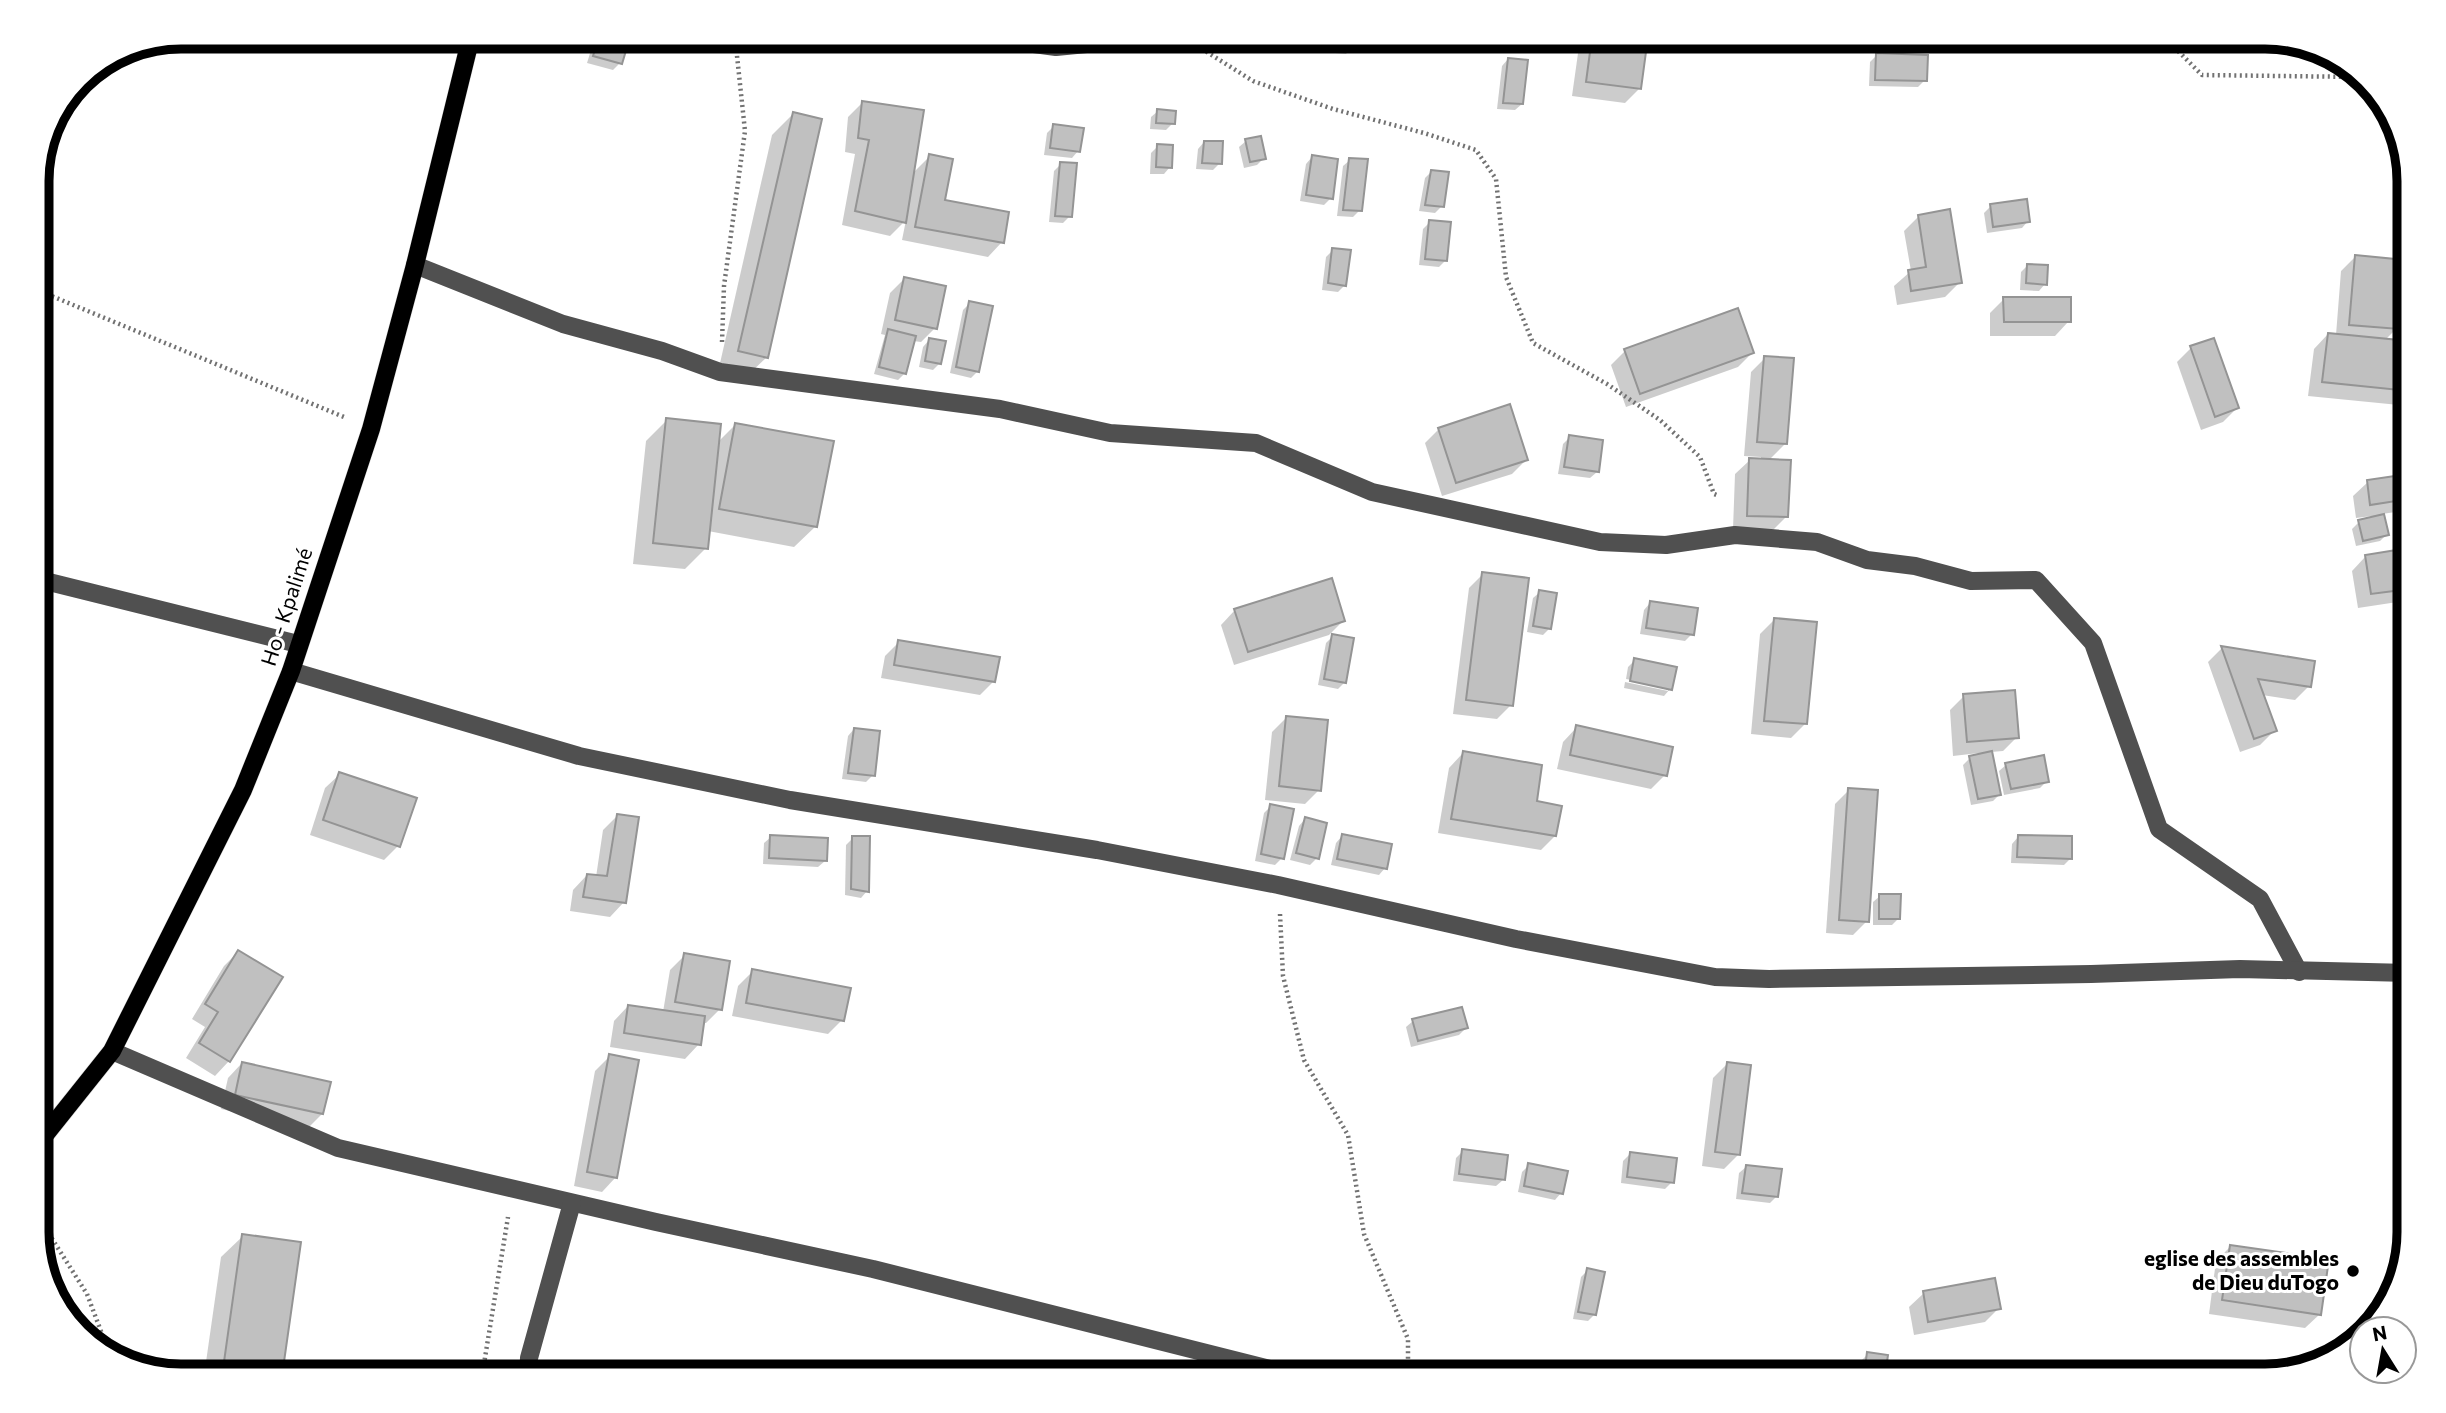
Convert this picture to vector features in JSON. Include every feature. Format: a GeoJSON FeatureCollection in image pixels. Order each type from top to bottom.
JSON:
{"type":"FeatureCollection","features":[{"type":"Feature","properties":{"kind":"main road","name":"Ho - Kpalimé"},"geometry":{"type":"LineString","coordinates":[[49,1130],[112,1051],[243,790],[291,671],[370,429],[415,265],[468,49]]}},
{"type":"Feature","properties":{"kind":"street"},"geometry":{"type":"LineString","coordinates":[[415,265],[563,324],[662,351],[720,372],[1000,409],[1110,433],[1256,443],[1372,492],[1600,541],[1666,545],[1735,535],[1816,542],[1867,560],[1915,566],[1971,581],[2036,580],[2093,643],[2159,829],[2260,899],[2299,972]]}},
{"type":"Feature","properties":{"kind":"street"},"geometry":{"type":"LineString","coordinates":[[49,582],[298,644]]}},
{"type":"Feature","properties":{"kind":"street"},"geometry":{"type":"LineString","coordinates":[[291,671],[579,755],[790,800],[1097,850],[1278,885],[1516,939],[1715,977],[1881,977],[2240,969],[2397,973]]}},
{"type":"Feature","properties":{"kind":"street"},"geometry":{"type":"LineString","coordinates":[[112,1051],[338,1148],[873,1269],[1229,1364]]}},
{"type":"Feature","properties":{"kind":"street"},"geometry":{"type":"LineString","coordinates":[[528,1364],[572,1203]]}},
{"type":"Feature","properties":{"kind":"path"},"geometry":{"type":"LineString","coordinates":[[720,372],[724,286],[745,131],[736,49]]}},
{"type":"Feature","properties":{"kind":"path"},"geometry":{"type":"LineString","coordinates":[[1202,49],[1252,81],[1333,109],[1476,150],[1496,179],[1506,277],[1533,343],[1607,384],[1660,420],[1700,457],[1714,494],[1719,496]]}},
{"type":"Feature","properties":{"kind":"path"},"geometry":{"type":"LineString","coordinates":[[2176,49],[2202,75],[2347,77]]}},
{"type":"Feature","properties":{"kind":"path"},"geometry":{"type":"LineString","coordinates":[[49,294],[370,429]]}},
{"type":"Feature","properties":{"kind":"path"},"geometry":{"type":"LineString","coordinates":[[1278,885],[1283,976],[1304,1059],[1348,1135],[1364,1234],[1408,1339],[1408,1364]]}},
{"type":"Feature","properties":{"kind":"path"},"geometry":{"type":"LineString","coordinates":[[484,1364],[512,1189]]}},
{"type":"Feature","properties":{"kind":"path"},"geometry":{"type":"LineString","coordinates":[[49,1234],[87,1294],[104,1340]]}},
{"type":"Feature","properties":{"kind":"building"},"geometry":{"type":"Polygon","coordinates":[[[595,49],[626,49],[622,64],[593,56],[595,49]]]}},
{"type":"Feature","properties":{"kind":"building"},"geometry":{"type":"Polygon","coordinates":[[[1590,49],[1646,49],[1641,89],[1586,82],[1590,49]]]}},
{"type":"Feature","properties":{"kind":"building"},"geometry":{"type":"Polygon","coordinates":[[[1876,53],[1928,55],[1927,81],[1875,80],[1876,53]]]}},
{"type":"Feature","properties":{"kind":"building"},"geometry":{"type":"Polygon","coordinates":[[[1508,58],[1528,60],[1523,104],[1503,103],[1508,58]]]}},
{"type":"Feature","properties":{"kind":"building"},"geometry":{"type":"Polygon","coordinates":[[[862,101],[924,110],[906,223],[855,211],[869,140],[858,138],[862,101]]]}},
{"type":"Feature","properties":{"kind":"building"},"geometry":{"type":"Polygon","coordinates":[[[1157,109],[1176,111],[1175,124],[1156,123],[1157,109]]]}},
{"type":"Feature","properties":{"kind":"building"},"geometry":{"type":"Polygon","coordinates":[[[793,112],[822,119],[768,358],[738,351],[793,112]]]}},
{"type":"Feature","properties":{"kind":"building"},"geometry":{"type":"Polygon","coordinates":[[[1053,124],[1084,128],[1080,152],[1050,148],[1053,124]]]}},
{"type":"Feature","properties":{"kind":"building"},"geometry":{"type":"Polygon","coordinates":[[[1261,136],[1266,159],[1250,162],[1245,139],[1261,136]]]}},
{"type":"Feature","properties":{"kind":"building"},"geometry":{"type":"Polygon","coordinates":[[[1204,141],[1223,141],[1222,164],[1202,163],[1204,141]]]}},
{"type":"Feature","properties":{"kind":"building"},"geometry":{"type":"Polygon","coordinates":[[[1157,144],[1173,145],[1172,168],[1156,167],[1157,144]]]}},
{"type":"Feature","properties":{"kind":"building"},"geometry":{"type":"Polygon","coordinates":[[[929,154],[953,159],[945,200],[1009,212],[1004,243],[915,227],[929,154]]]}},
{"type":"Feature","properties":{"kind":"building"},"geometry":{"type":"Polygon","coordinates":[[[1312,155],[1338,159],[1333,199],[1306,195],[1312,155]]]}},
{"type":"Feature","properties":{"kind":"building"},"geometry":{"type":"Polygon","coordinates":[[[1349,158],[1368,159],[1362,211],[1343,210],[1349,158]]]}},
{"type":"Feature","properties":{"kind":"building"},"geometry":{"type":"Polygon","coordinates":[[[1060,162],[1077,163],[1072,217],[1055,216],[1060,162]]]}},
{"type":"Feature","properties":{"kind":"building"},"geometry":{"type":"Polygon","coordinates":[[[1431,170],[1449,172],[1444,207],[1425,205],[1431,170]]]}},
{"type":"Feature","properties":{"kind":"building"},"geometry":{"type":"Polygon","coordinates":[[[2027,199],[2030,222],[1993,227],[1990,204],[2027,199]]]}},
{"type":"Feature","properties":{"kind":"building"},"geometry":{"type":"Polygon","coordinates":[[[1950,209],[1962,283],[1911,291],[1908,270],[1926,267],[1918,215],[1950,209]]]}},
{"type":"Feature","properties":{"kind":"building"},"geometry":{"type":"Polygon","coordinates":[[[1429,220],[1451,222],[1447,261],[1425,259],[1429,220]]]}},
{"type":"Feature","properties":{"kind":"building"},"geometry":{"type":"Polygon","coordinates":[[[1332,248],[1351,250],[1346,286],[1328,283],[1332,248]]]}},
{"type":"Feature","properties":{"kind":"building"},"geometry":{"type":"Polygon","coordinates":[[[2355,255],[2397,259],[2397,329],[2349,325],[2355,255]]]}},
{"type":"Feature","properties":{"kind":"building"},"geometry":{"type":"Polygon","coordinates":[[[2027,264],[2048,265],[2047,285],[2026,283],[2027,264]]]}},
{"type":"Feature","properties":{"kind":"building"},"geometry":{"type":"Polygon","coordinates":[[[904,277],[946,286],[937,329],[895,320],[904,277]]]}},
{"type":"Feature","properties":{"kind":"building"},"geometry":{"type":"Polygon","coordinates":[[[2003,297],[2071,297],[2071,322],[2004,322],[2003,297]]]}},
{"type":"Feature","properties":{"kind":"building"},"geometry":{"type":"Polygon","coordinates":[[[969,301],[993,306],[979,372],[956,367],[969,301]]]}},
{"type":"Feature","properties":{"kind":"building"},"geometry":{"type":"Polygon","coordinates":[[[1738,308],[1754,353],[1640,394],[1624,349],[1738,308]]]}},
{"type":"Feature","properties":{"kind":"building"},"geometry":{"type":"Polygon","coordinates":[[[888,329],[916,336],[906,374],[879,367],[888,329]]]}},
{"type":"Feature","properties":{"kind":"building"},"geometry":{"type":"Polygon","coordinates":[[[2328,333],[2397,340],[2397,390],[2322,382],[2328,333]]]}},
{"type":"Feature","properties":{"kind":"building"},"geometry":{"type":"Polygon","coordinates":[[[929,338],[946,341],[941,364],[925,361],[929,338]]]}},
{"type":"Feature","properties":{"kind":"building"},"geometry":{"type":"Polygon","coordinates":[[[2214,338],[2239,408],[2215,417],[2190,346],[2214,338]]]}},
{"type":"Feature","properties":{"kind":"building"},"geometry":{"type":"Polygon","coordinates":[[[1764,356],[1794,358],[1787,444],[1757,442],[1764,356]]]}},
{"type":"Feature","properties":{"kind":"building"},"geometry":{"type":"Polygon","coordinates":[[[1510,404],[1528,460],[1456,483],[1438,428],[1510,404]]]}},
{"type":"Feature","properties":{"kind":"building"},"geometry":{"type":"Polygon","coordinates":[[[666,418],[721,424],[708,549],[653,543],[666,418]]]}},
{"type":"Feature","properties":{"kind":"building"},"geometry":{"type":"Polygon","coordinates":[[[735,423],[834,441],[817,527],[719,509],[735,423]]]}},
{"type":"Feature","properties":{"kind":"building"},"geometry":{"type":"Polygon","coordinates":[[[1569,435],[1603,440],[1599,472],[1564,467],[1569,435]]]}},
{"type":"Feature","properties":{"kind":"building"},"geometry":{"type":"Polygon","coordinates":[[[1749,458],[1791,460],[1788,517],[1747,516],[1749,458]]]}},
{"type":"Feature","properties":{"kind":"building"},"geometry":{"type":"Polygon","coordinates":[[[2397,476],[2397,501],[2370,505],[2367,480],[2397,476]]]}},
{"type":"Feature","properties":{"kind":"building"},"geometry":{"type":"Polygon","coordinates":[[[2384,514],[2389,535],[2363,541],[2358,520],[2384,514]]]}},
{"type":"Feature","properties":{"kind":"building"},"geometry":{"type":"Polygon","coordinates":[[[2397,550],[2397,591],[2371,594],[2365,555],[2397,550]]]}},
{"type":"Feature","properties":{"kind":"building"},"geometry":{"type":"Polygon","coordinates":[[[1482,572],[1529,578],[1513,706],[1466,700],[1482,572]]]}},
{"type":"Feature","properties":{"kind":"building"},"geometry":{"type":"Polygon","coordinates":[[[1332,578],[1345,621],[1248,652],[1234,609],[1332,578]]]}},
{"type":"Feature","properties":{"kind":"building"},"geometry":{"type":"Polygon","coordinates":[[[1539,590],[1557,593],[1551,629],[1533,626],[1539,590]]]}},
{"type":"Feature","properties":{"kind":"building"},"geometry":{"type":"Polygon","coordinates":[[[1650,601],[1698,608],[1694,635],[1646,628],[1650,601]]]}},
{"type":"Feature","properties":{"kind":"building"},"geometry":{"type":"Polygon","coordinates":[[[1774,618],[1817,622],[1807,724],[1764,721],[1774,618]]]}},
{"type":"Feature","properties":{"kind":"building"},"geometry":{"type":"Polygon","coordinates":[[[1332,634],[1354,638],[1346,683],[1324,679],[1332,634]]]}},
{"type":"Feature","properties":{"kind":"building"},"geometry":{"type":"Polygon","coordinates":[[[898,640],[1000,657],[995,682],[894,665],[898,640]]]}},
{"type":"Feature","properties":{"kind":"building"},"geometry":{"type":"Polygon","coordinates":[[[2221,646],[2315,661],[2311,687],[2258,679],[2277,731],[2254,739],[2221,646]]]}},
{"type":"Feature","properties":{"kind":"building"},"geometry":{"type":"Polygon","coordinates":[[[1634,658],[1677,667],[1672,690],[1630,681],[1634,658]]]}},
{"type":"Feature","properties":{"kind":"building"},"geometry":{"type":"Polygon","coordinates":[[[2015,690],[2019,738],[1967,742],[1963,694],[2015,690]]]}},
{"type":"Feature","properties":{"kind":"building"},"geometry":{"type":"Polygon","coordinates":[[[1286,716],[1328,720],[1321,791],[1279,786],[1286,716]]]}},
{"type":"Feature","properties":{"kind":"building"},"geometry":{"type":"Polygon","coordinates":[[[1576,725],[1673,747],[1667,776],[1570,755],[1576,725]]]}},
{"type":"Feature","properties":{"kind":"building"},"geometry":{"type":"Polygon","coordinates":[[[854,728],[880,731],[875,776],[848,773],[854,728]]]}},
{"type":"Feature","properties":{"kind":"building"},"geometry":{"type":"Polygon","coordinates":[[[1463,751],[1542,765],[1537,801],[1562,806],[1556,836],[1451,819],[1463,751]]]}},
{"type":"Feature","properties":{"kind":"building"},"geometry":{"type":"Polygon","coordinates":[[[1992,751],[2001,795],[1978,799],[1969,756],[1992,751]]]}},
{"type":"Feature","properties":{"kind":"building"},"geometry":{"type":"Polygon","coordinates":[[[2044,755],[2049,782],[2011,789],[2005,763],[2044,755]]]}},
{"type":"Feature","properties":{"kind":"building"},"geometry":{"type":"Polygon","coordinates":[[[339,772],[417,798],[400,847],[323,820],[339,772]]]}},
{"type":"Feature","properties":{"kind":"building"},"geometry":{"type":"Polygon","coordinates":[[[1848,788],[1878,790],[1869,922],[1839,920],[1848,788]]]}},
{"type":"Feature","properties":{"kind":"building"},"geometry":{"type":"Polygon","coordinates":[[[1270,804],[1294,809],[1284,859],[1261,854],[1270,804]]]}},
{"type":"Feature","properties":{"kind":"building"},"geometry":{"type":"Polygon","coordinates":[[[617,814],[639,817],[626,903],[583,897],[587,874],[607,876],[617,814]]]}},
{"type":"Feature","properties":{"kind":"building"},"geometry":{"type":"Polygon","coordinates":[[[1305,817],[1327,823],[1319,859],[1296,853],[1305,817]]]}},
{"type":"Feature","properties":{"kind":"building"},"geometry":{"type":"Polygon","coordinates":[[[1342,834],[1392,844],[1387,869],[1337,859],[1342,834]]]}},
{"type":"Feature","properties":{"kind":"building"},"geometry":{"type":"Polygon","coordinates":[[[770,835],[828,838],[827,861],[769,858],[770,835]]]}},
{"type":"Feature","properties":{"kind":"building"},"geometry":{"type":"Polygon","coordinates":[[[2018,835],[2072,836],[2072,859],[2017,857],[2018,835]]]}},
{"type":"Feature","properties":{"kind":"building"},"geometry":{"type":"Polygon","coordinates":[[[852,836],[870,836],[869,892],[851,889],[852,836]]]}},
{"type":"Feature","properties":{"kind":"building"},"geometry":{"type":"Polygon","coordinates":[[[1879,894],[1901,894],[1900,919],[1879,919],[1879,894]]]}},
{"type":"Feature","properties":{"kind":"building"},"geometry":{"type":"Polygon","coordinates":[[[238,950],[283,977],[230,1062],[199,1043],[218,1012],[205,1004],[238,950]]]}},
{"type":"Feature","properties":{"kind":"building"},"geometry":{"type":"Polygon","coordinates":[[[684,953],[730,961],[722,1010],[675,1002],[684,953]]]}},
{"type":"Feature","properties":{"kind":"building"},"geometry":{"type":"Polygon","coordinates":[[[752,969],[851,988],[844,1021],[746,1003],[752,969]]]}},
{"type":"Feature","properties":{"kind":"building"},"geometry":{"type":"Polygon","coordinates":[[[628,1005],[705,1016],[701,1045],[624,1033],[628,1005]]]}},
{"type":"Feature","properties":{"kind":"building"},"geometry":{"type":"Polygon","coordinates":[[[1462,1007],[1468,1028],[1418,1041],[1412,1019],[1462,1007]]]}},
{"type":"Feature","properties":{"kind":"building"},"geometry":{"type":"Polygon","coordinates":[[[609,1054],[639,1060],[617,1178],[587,1172],[609,1054]]]}},
{"type":"Feature","properties":{"kind":"building"},"geometry":{"type":"Polygon","coordinates":[[[242,1062],[331,1082],[323,1114],[235,1095],[242,1062]]]}},
{"type":"Feature","properties":{"kind":"building"},"geometry":{"type":"Polygon","coordinates":[[[1727,1062],[1751,1065],[1740,1155],[1715,1152],[1727,1062]]]}},
{"type":"Feature","properties":{"kind":"building"},"geometry":{"type":"Polygon","coordinates":[[[1462,1149],[1508,1155],[1505,1180],[1459,1174],[1462,1149]]]}},
{"type":"Feature","properties":{"kind":"building"},"geometry":{"type":"Polygon","coordinates":[[[1630,1152],[1677,1158],[1674,1183],[1627,1177],[1630,1152]]]}},
{"type":"Feature","properties":{"kind":"building"},"geometry":{"type":"Polygon","coordinates":[[[1528,1163],[1568,1171],[1563,1194],[1524,1186],[1528,1163]]]}},
{"type":"Feature","properties":{"kind":"building"},"geometry":{"type":"Polygon","coordinates":[[[1746,1165],[1782,1169],[1778,1197],[1742,1193],[1746,1165]]]}},
{"type":"Feature","properties":{"kind":"building"},"geometry":{"type":"Polygon","coordinates":[[[242,1234],[301,1242],[284,1364],[224,1364],[242,1234]]]}},
{"type":"Feature","properties":{"kind":"building"},"geometry":{"type":"Polygon","coordinates":[[[2230,1245],[2329,1259],[2321,1315],[2222,1300],[2230,1245]]]}},
{"type":"Feature","properties":{"kind":"building"},"geometry":{"type":"Polygon","coordinates":[[[1587,1268],[1605,1272],[1596,1315],[1578,1312],[1587,1268]]]}},
{"type":"Feature","properties":{"kind":"building"},"geometry":{"type":"Polygon","coordinates":[[[1995,1278],[2001,1309],[1928,1322],[1923,1291],[1995,1278]]]}},
{"type":"Feature","properties":{"kind":"building"},"geometry":{"type":"Polygon","coordinates":[[[1867,1352],[1888,1355],[1887,1364],[1866,1364],[1867,1352]]]}},
{"type":"Feature","properties":{"kind":"place","name":"eglise des assembles de Dieu duTogo"},"geometry":{"type":"Point","coordinates":[2353,1271]}}]}
